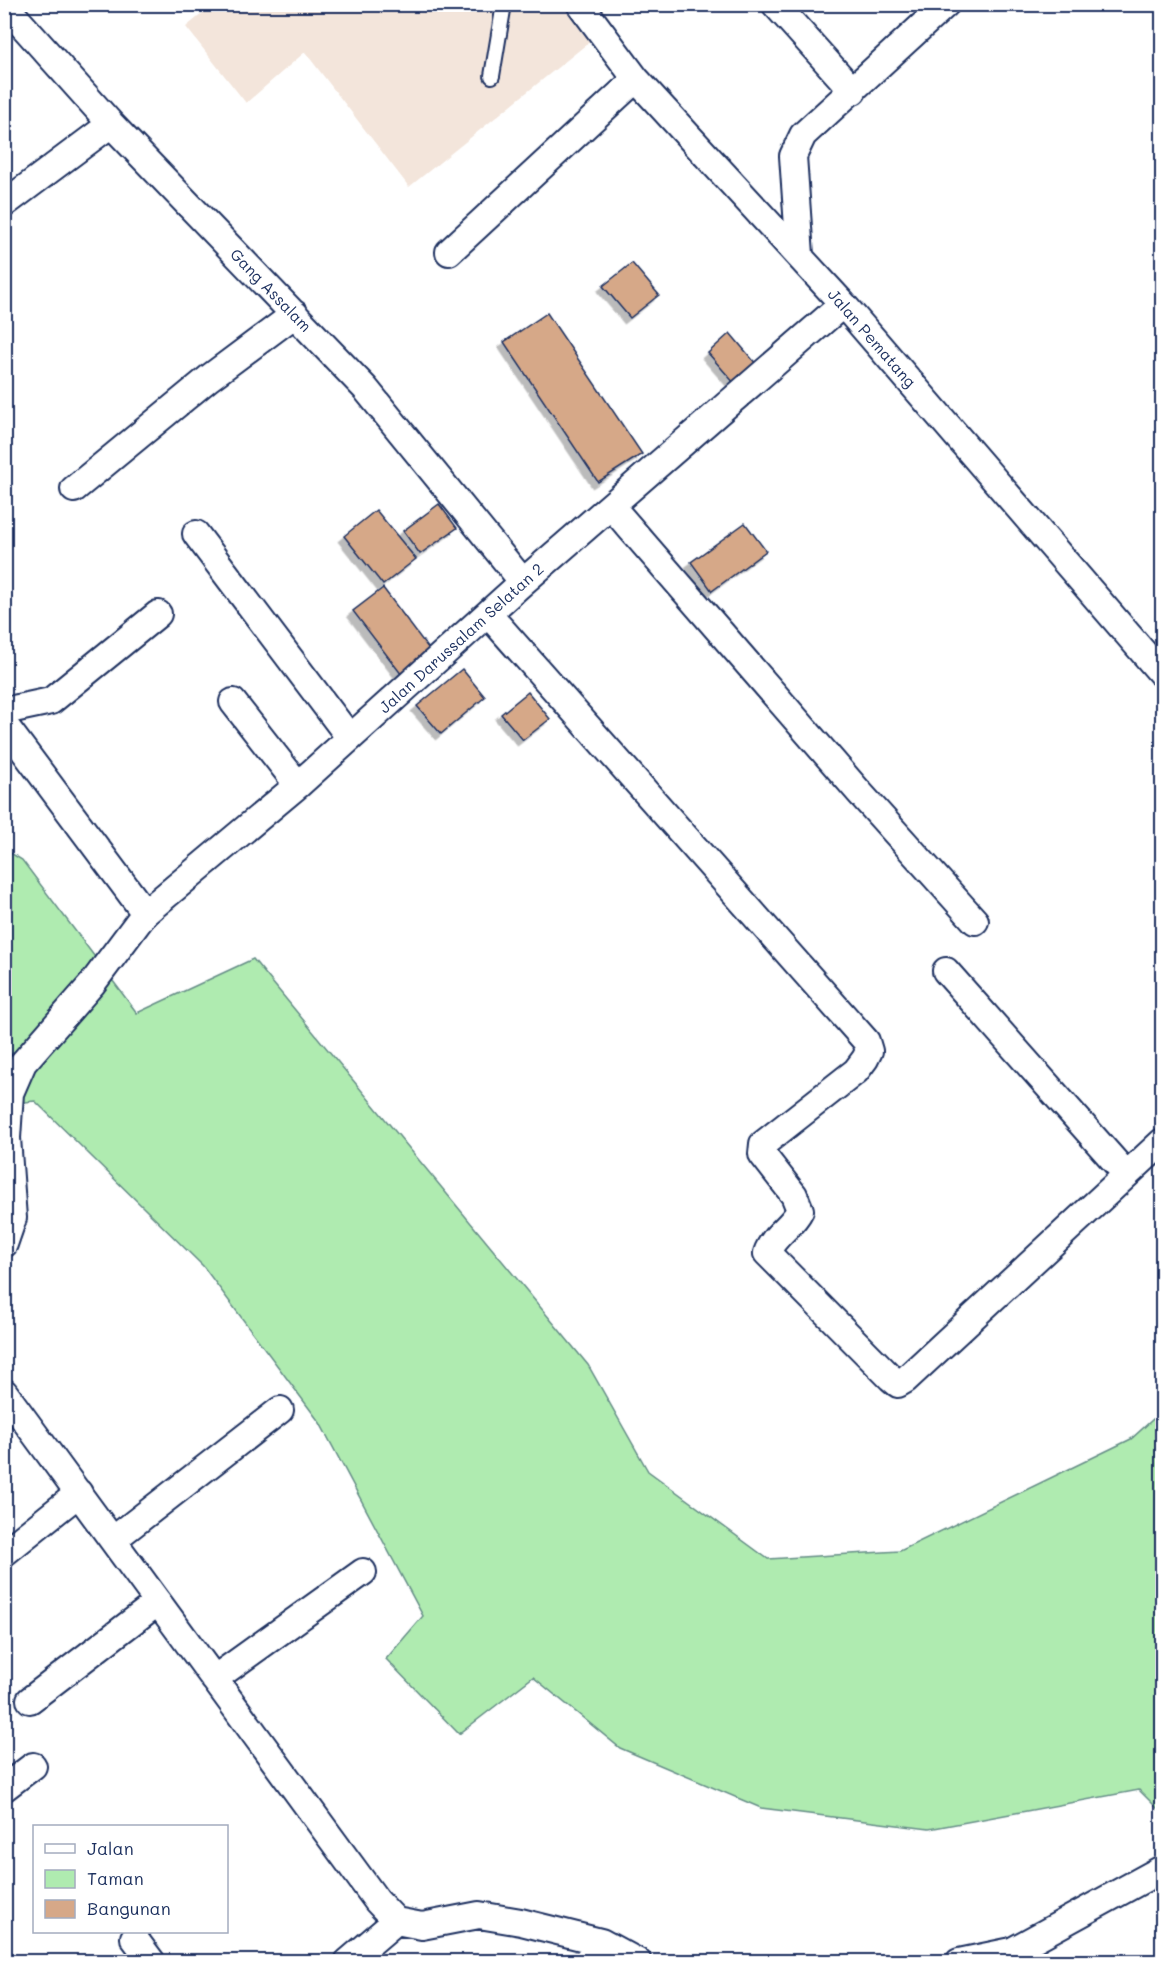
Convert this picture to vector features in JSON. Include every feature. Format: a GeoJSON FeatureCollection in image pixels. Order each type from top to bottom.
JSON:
{"type":"FeatureCollection","features":[{"type":"Feature","properties":{"kind":"street","name":"Jalan Pematang"},"geometry":{"type":"LineString","coordinates":[[580,4],[636,79],[800,255],[1162,674]]}},
{"type":"Feature","properties":{"kind":"street"},"geometry":{"type":"LineString","coordinates":[[775,4],[853,91]]}},
{"type":"Feature","properties":{"kind":"street"},"geometry":{"type":"LineString","coordinates":[[800,255],[794,156],[803,135],[946,4]]}},
{"type":"Feature","properties":{"kind":"street","name":"Gang Assalam"},"geometry":{"type":"LineString","coordinates":[[8,8],[111,124],[365,388],[523,582]]}},
{"type":"Feature","properties":{"kind":"street"},"geometry":{"type":"LineString","coordinates":[[449,252],[636,79]]}},
{"type":"Feature","properties":{"kind":"street"},"geometry":{"type":"LineString","coordinates":[[4,204],[111,124]]}},
{"type":"Feature","properties":{"kind":"street","name":"Jalan Darussalam Selatan 2"},"geometry":{"type":"LineString","coordinates":[[4,1244],[13,1218],[7,1138],[10,1093],[23,1063],[93,984],[145,913],[298,784],[523,582],[843,304]]}},
{"type":"Feature","properties":{"kind":"street"},"geometry":{"type":"LineString","coordinates":[[74,489],[209,378],[295,314]]}},
{"type":"Feature","properties":{"kind":"street"},"geometry":{"type":"LineString","coordinates":[[611,507],[859,792],[975,921]]}},
{"type":"Feature","properties":{"kind":"street"},"geometry":{"type":"LineString","coordinates":[[196,534],[350,738]]}},
{"type":"Feature","properties":{"kind":"street"},"geometry":{"type":"LineString","coordinates":[[4,711],[51,701],[158,614]]}},
{"type":"Feature","properties":{"kind":"street"},"geometry":{"type":"LineString","coordinates":[[488,614],[866,1041],[869,1051],[856,1071],[763,1144],[762,1154],[794,1195],[800,1210],[796,1220],[770,1244],[767,1253],[898,1384],[1162,1142]]}},
{"type":"Feature","properties":{"kind":"street"},"geometry":{"type":"LineString","coordinates":[[233,702],[298,784]]}},
{"type":"Feature","properties":{"kind":"street"},"geometry":{"type":"LineString","coordinates":[[4,724],[145,913]]}},
{"type":"Feature","properties":{"kind":"street"},"geometry":{"type":"LineString","coordinates":[[946,971],[1126,1173]]}},
{"type":"Feature","properties":{"kind":"street"},"geometry":{"type":"LineString","coordinates":[[4,1392],[114,1539],[377,1901],[396,1921],[422,1926],[479,1915],[521,1922],[602,1942],[638,1962]]}},
{"type":"Feature","properties":{"kind":"street"},"geometry":{"type":"LineString","coordinates":[[114,1539],[280,1410]]}},
{"type":"Feature","properties":{"kind":"street"},"geometry":{"type":"LineString","coordinates":[[4,1553],[80,1493]]}},
{"type":"Feature","properties":{"kind":"street"},"geometry":{"type":"LineString","coordinates":[[214,1679],[363,1572]]}},
{"type":"Feature","properties":{"kind":"street"},"geometry":{"type":"LineString","coordinates":[[30,1700],[158,1602]]}},
{"type":"Feature","properties":{"kind":"street"},"geometry":{"type":"LineString","coordinates":[[4,1788],[33,1766]]}},
{"type":"Feature","properties":{"kind":"street"},"geometry":{"type":"LineString","coordinates":[[959,1962],[1020,1956],[1162,1869]]}},
{"type":"Feature","properties":{"kind":"street"},"geometry":{"type":"LineString","coordinates":[[348,1962],[396,1921]]}},
{"type":"Feature","properties":{"kind":"street"},"geometry":{"type":"LineString","coordinates":[[134,1938],[152,1962]]}},
{"type":"Feature","properties":{"kind":"street"},"geometry":{"type":"LineString","coordinates":[[586,1962],[602,1942]]}},
{"type":"Feature","properties":{"kind":"lane"},"geometry":{"type":"LineString","coordinates":[[492,76],[504,4]]}},
{"type":"Feature","properties":{"kind":"shaded area"},"geometry":{"type":"Polygon","coordinates":[[[214,4],[600,4],[613,23],[409,187],[305,52],[246,103],[186,27],[214,4]]]}},
{"type":"Feature","properties":{"kind":"green space"},"geometry":{"type":"Polygon","coordinates":[[[4,849],[22,860],[137,1013],[253,959],[588,1365],[648,1471],[768,1559],[900,1551],[1131,1439],[1162,1411],[1162,1813],[1139,1790],[929,1829],[761,1808],[620,1748],[533,1677],[459,1734],[386,1659],[423,1616],[320,1423],[203,1266],[35,1101],[5,1104],[4,849]]]}},
{"type":"Feature","properties":{"kind":"building"},"geometry":{"type":"Polygon","coordinates":[[[632,263],[659,295],[630,318],[603,286],[632,263]]]}},
{"type":"Feature","properties":{"kind":"building"},"geometry":{"type":"Polygon","coordinates":[[[547,313],[642,454],[598,482],[504,342],[547,313]]]}},
{"type":"Feature","properties":{"kind":"building"},"geometry":{"type":"Polygon","coordinates":[[[730,333],[757,365],[735,384],[708,353],[730,333]]]}},
{"type":"Feature","properties":{"kind":"building"},"geometry":{"type":"Polygon","coordinates":[[[439,504],[457,528],[420,554],[403,531],[439,504]]]}},
{"type":"Feature","properties":{"kind":"building"},"geometry":{"type":"Polygon","coordinates":[[[376,510],[416,559],[383,585],[344,536],[376,510]]]}},
{"type":"Feature","properties":{"kind":"building"},"geometry":{"type":"Polygon","coordinates":[[[745,523],[766,551],[712,591],[691,562],[745,523]]]}},
{"type":"Feature","properties":{"kind":"building"},"geometry":{"type":"Polygon","coordinates":[[[383,588],[435,657],[405,679],[353,611],[383,588]]]}},
{"type":"Feature","properties":{"kind":"building"},"geometry":{"type":"Polygon","coordinates":[[[462,669],[485,697],[441,734],[417,706],[462,669]]]}},
{"type":"Feature","properties":{"kind":"building"},"geometry":{"type":"Polygon","coordinates":[[[528,692],[550,719],[523,740],[501,714],[528,692]]]}}]}
